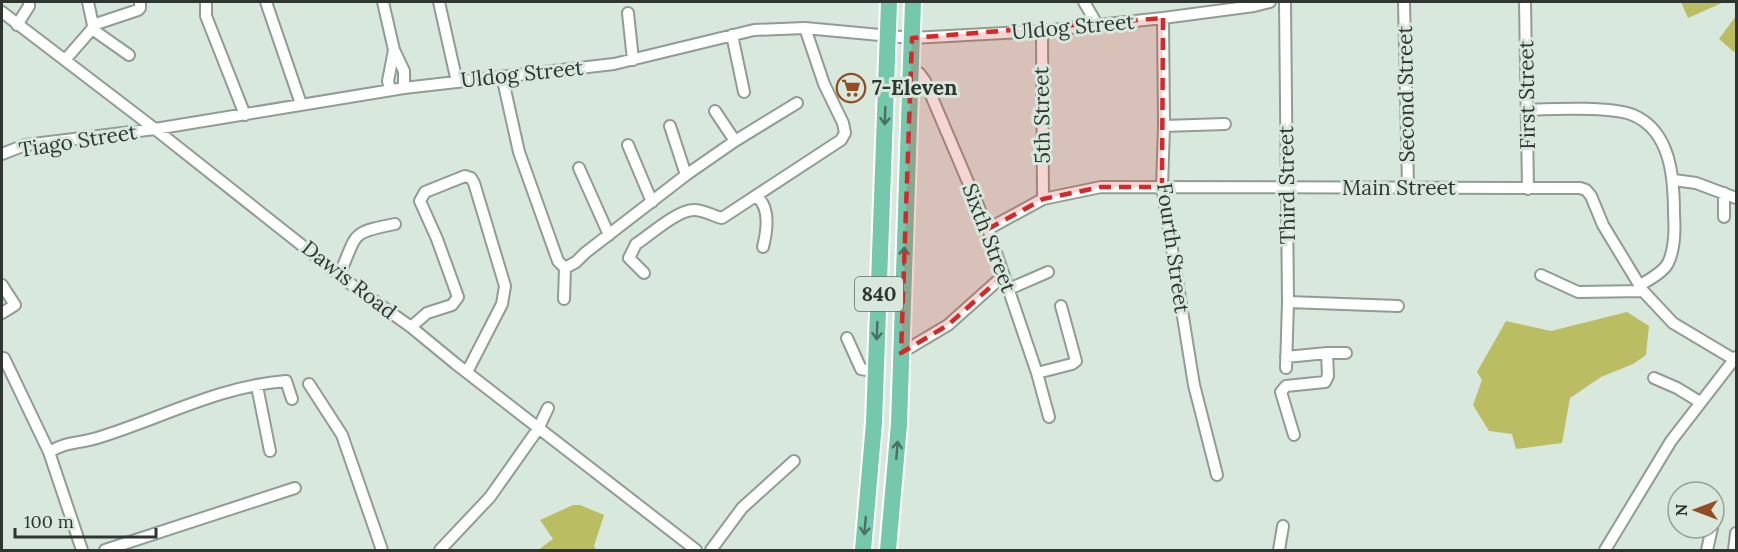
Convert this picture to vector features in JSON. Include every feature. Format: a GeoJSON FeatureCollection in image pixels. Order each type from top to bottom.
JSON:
{"type":"FeatureCollection","features":[{"type":"Feature","properties":{"kind":"highway","name":"840"},"geometry":{"type":"LineString","coordinates":[[863,550],[874,423],[889,2]]}},
{"type":"Feature","properties":{"kind":"highway","name":"840"},"geometry":{"type":"LineString","coordinates":[[888,550],[899,424],[913,2]]}},
{"type":"Feature","properties":{"kind":"street"},"geometry":{"type":"LineString","coordinates":[[17,25],[29,6],[29,2]]}},
{"type":"Feature","properties":{"kind":"street"},"geometry":{"type":"LineString","coordinates":[[88,2],[92,27],[129,55]]}},
{"type":"Feature","properties":{"kind":"street"},"geometry":{"type":"LineString","coordinates":[[65,60],[92,27],[138,10],[140,2]]}},
{"type":"Feature","properties":{"kind":"street"},"geometry":{"type":"LineString","coordinates":[[206,2],[206,16],[245,115]]}},
{"type":"Feature","properties":{"kind":"street"},"geometry":{"type":"LineString","coordinates":[[266,2],[301,104]]}},
{"type":"Feature","properties":{"kind":"street"},"geometry":{"type":"LineString","coordinates":[[382,2],[394,50],[404,71],[404,88]]}},
{"type":"Feature","properties":{"kind":"street"},"geometry":{"type":"LineString","coordinates":[[439,2],[457,82]]}},
{"type":"Feature","properties":{"kind":"street"},"geometry":{"type":"LineString","coordinates":[[1084,2],[1098,26]]}},
{"type":"Feature","properties":{"kind":"street","name":"Uldog Street"},"geometry":{"type":"LineString","coordinates":[[156,129],[404,88],[615,64],[754,30],[805,28],[912,38],[1042,31],[1163,18],[1270,2]]}},
{"type":"Feature","properties":{"kind":"street","name":"Third Street"},"geometry":{"type":"LineString","coordinates":[[1285,2],[1288,188],[1286,362],[1327,352]]}},
{"type":"Feature","properties":{"kind":"street","name":"Second Street"},"geometry":{"type":"LineString","coordinates":[[1404,2],[1408,187]]}},
{"type":"Feature","properties":{"kind":"street","name":"First Street"},"geometry":{"type":"LineString","coordinates":[[1525,2],[1528,189]]}},
{"type":"Feature","properties":{"kind":"street","name":"Dawis Road"},"geometry":{"type":"LineString","coordinates":[[2,12],[156,129],[340,273],[352,285],[411,327],[538,429],[696,550]]}},
{"type":"Feature","properties":{"kind":"street"},"geometry":{"type":"LineString","coordinates":[[628,13],[633,60]]}},
{"type":"Feature","properties":{"kind":"street","name":"Fourth Street"},"geometry":{"type":"LineString","coordinates":[[1163,18],[1162,188],[1194,385],[1217,475]]}},
{"type":"Feature","properties":{"kind":"street"},"geometry":{"type":"LineString","coordinates":[[644,273],[629,258],[636,244],[680,214],[688,210],[698,210],[722,218],[841,140],[845,133],[843,123],[825,84],[805,28]]}},
{"type":"Feature","properties":{"kind":"street","name":"5th Street"},"geometry":{"type":"LineString","coordinates":[[1042,31],[1043,199]]}},
{"type":"Feature","properties":{"kind":"street"},"geometry":{"type":"LineString","coordinates":[[732,35],[744,92]]}},
{"type":"Feature","properties":{"kind":"street"},"geometry":{"type":"LineString","coordinates":[[390,90],[388,81],[394,50]]}},
{"type":"Feature","properties":{"kind":"street","name":"Sixth Street"},"geometry":{"type":"LineString","coordinates":[[910,68],[919,73],[925,81],[988,229],[1037,373],[1049,417]]}},
{"type":"Feature","properties":{"kind":"street"},"geometry":{"type":"LineString","coordinates":[[502,76],[519,152],[558,261],[565,268],[564,299]]}},
{"type":"Feature","properties":{"kind":"street"},"geometry":{"type":"LineString","coordinates":[[565,268],[576,262],[585,252],[686,175],[735,141],[797,103]]}},
{"type":"Feature","properties":{"kind":"street"},"geometry":{"type":"LineString","coordinates":[[1528,110],[1575,109],[1624,112],[1635,115],[1654,130],[1666,151],[1674,180],[1672,251],[1663,270],[1641,288],[1578,292],[1541,275]]}},
{"type":"Feature","properties":{"kind":"street"},"geometry":{"type":"LineString","coordinates":[[715,111],[735,141]]}},
{"type":"Feature","properties":{"kind":"street"},"geometry":{"type":"LineString","coordinates":[[1164,126],[1226,124]]}},
{"type":"Feature","properties":{"kind":"street"},"geometry":{"type":"LineString","coordinates":[[670,126],[686,175]]}},
{"type":"Feature","properties":{"kind":"street","name":"Tiago Street"},"geometry":{"type":"LineString","coordinates":[[2,154],[25,145],[156,129]]}},
{"type":"Feature","properties":{"kind":"street"},"geometry":{"type":"LineString","coordinates":[[628,145],[652,202]]}},
{"type":"Feature","properties":{"kind":"street"},"geometry":{"type":"LineString","coordinates":[[579,168],[609,235]]}},
{"type":"Feature","properties":{"kind":"street"},"geometry":{"type":"LineString","coordinates":[[411,327],[427,313],[452,305],[458,297],[441,249],[420,201],[425,192],[465,176],[471,178],[506,286],[502,304],[467,372]]}},
{"type":"Feature","properties":{"kind":"street"},"geometry":{"type":"LineString","coordinates":[[1674,180],[1696,183],[1737,198]]}},
{"type":"Feature","properties":{"kind":"street","name":"Main Street"},"geometry":{"type":"LineString","coordinates":[[988,229],[1043,199],[1101,187],[1580,188],[1586,190],[1603,225],[1641,288],[1673,323],[1736,359]]}},
{"type":"Feature","properties":{"kind":"street"},"geometry":{"type":"LineString","coordinates":[[1724,193],[1724,217]]}},
{"type":"Feature","properties":{"kind":"street"},"geometry":{"type":"LineString","coordinates":[[756,196],[762,202],[767,223],[763,247]]}},
{"type":"Feature","properties":{"kind":"street"},"geometry":{"type":"LineString","coordinates":[[340,273],[357,235],[364,230],[395,224]]}},
{"type":"Feature","properties":{"kind":"street"},"geometry":{"type":"LineString","coordinates":[[1009,289],[1048,272]]}},
{"type":"Feature","properties":{"kind":"street"},"geometry":{"type":"LineString","coordinates":[[901,353],[948,325],[1004,275]]}},
{"type":"Feature","properties":{"kind":"street"},"geometry":{"type":"LineString","coordinates":[[2,285],[15,306],[2,313]]}},
{"type":"Feature","properties":{"kind":"street"},"geometry":{"type":"LineString","coordinates":[[1288,302],[1398,306]]}},
{"type":"Feature","properties":{"kind":"street"},"geometry":{"type":"LineString","coordinates":[[1037,373],[1076,361],[1061,306]]}},
{"type":"Feature","properties":{"kind":"street"},"geometry":{"type":"LineString","coordinates":[[847,338],[861,369],[876,369]]}},
{"type":"Feature","properties":{"kind":"street"},"geometry":{"type":"LineString","coordinates":[[1294,435],[1281,392],[1283,388],[1325,382],[1328,376],[1327,352],[1346,353]]}},
{"type":"Feature","properties":{"kind":"street"},"geometry":{"type":"LineString","coordinates":[[4,358],[49,453],[82,550]]}},
{"type":"Feature","properties":{"kind":"street"},"geometry":{"type":"LineString","coordinates":[[1605,550],[1671,441],[1736,359]]}},
{"type":"Feature","properties":{"kind":"street"},"geometry":{"type":"LineString","coordinates":[[1654,378],[1700,402]]}},
{"type":"Feature","properties":{"kind":"street"},"geometry":{"type":"LineString","coordinates":[[49,453],[63,444],[96,439],[210,397],[257,386],[286,381],[292,399]]}},
{"type":"Feature","properties":{"kind":"street"},"geometry":{"type":"LineString","coordinates":[[309,384],[342,435],[382,550]]}},
{"type":"Feature","properties":{"kind":"street"},"geometry":{"type":"LineString","coordinates":[[257,386],[270,451]]}},
{"type":"Feature","properties":{"kind":"street"},"geometry":{"type":"LineString","coordinates":[[440,550],[490,497],[538,429],[549,408]]}},
{"type":"Feature","properties":{"kind":"street"},"geometry":{"type":"LineString","coordinates":[[711,550],[742,508],[794,461]]}},
{"type":"Feature","properties":{"kind":"street"},"geometry":{"type":"LineString","coordinates":[[105,550],[295,488]]}},
{"type":"Feature","properties":{"kind":"street"},"geometry":{"type":"LineString","coordinates":[[1279,550],[1284,526]]}},
{"type":"Feature","properties":{"kind":"street"},"geometry":{"type":"LineString","coordinates":[[1734,550],[1737,533]]}},
{"type":"Feature","properties":{"kind":"highlighted area"},"geometry":{"type":"Polygon","coordinates":[[[1163,18],[1162,187],[1101,187],[1043,199],[988,229],[1004,275],[948,325],[901,353],[912,38],[1163,18]]]}},
{"type":"Feature","properties":{"kind":"green space"},"geometry":{"type":"Polygon","coordinates":[[[1681,2],[1724,2],[1688,18],[1681,2]]]}},
{"type":"Feature","properties":{"kind":"green space"},"geometry":{"type":"Polygon","coordinates":[[[1736,16],[1736,49],[1734,52],[1719,39],[1736,16]]]}},
{"type":"Feature","properties":{"kind":"green space"},"geometry":{"type":"Polygon","coordinates":[[[1627,312],[1649,326],[1646,355],[1633,364],[1601,377],[1570,398],[1562,443],[1516,449],[1512,434],[1489,431],[1473,405],[1482,380],[1477,372],[1506,321],[1551,331],[1627,312]]]}},
{"type":"Feature","properties":{"kind":"green space"},"geometry":{"type":"Polygon","coordinates":[[[573,505],[580,505],[604,515],[594,546],[596,550],[538,550],[553,539],[540,520],[573,505]]]}},
{"type":"Feature","properties":{"kind":"place","name":"7-Eleven"},"geometry":{"type":"Point","coordinates":[851,88]}}]}
